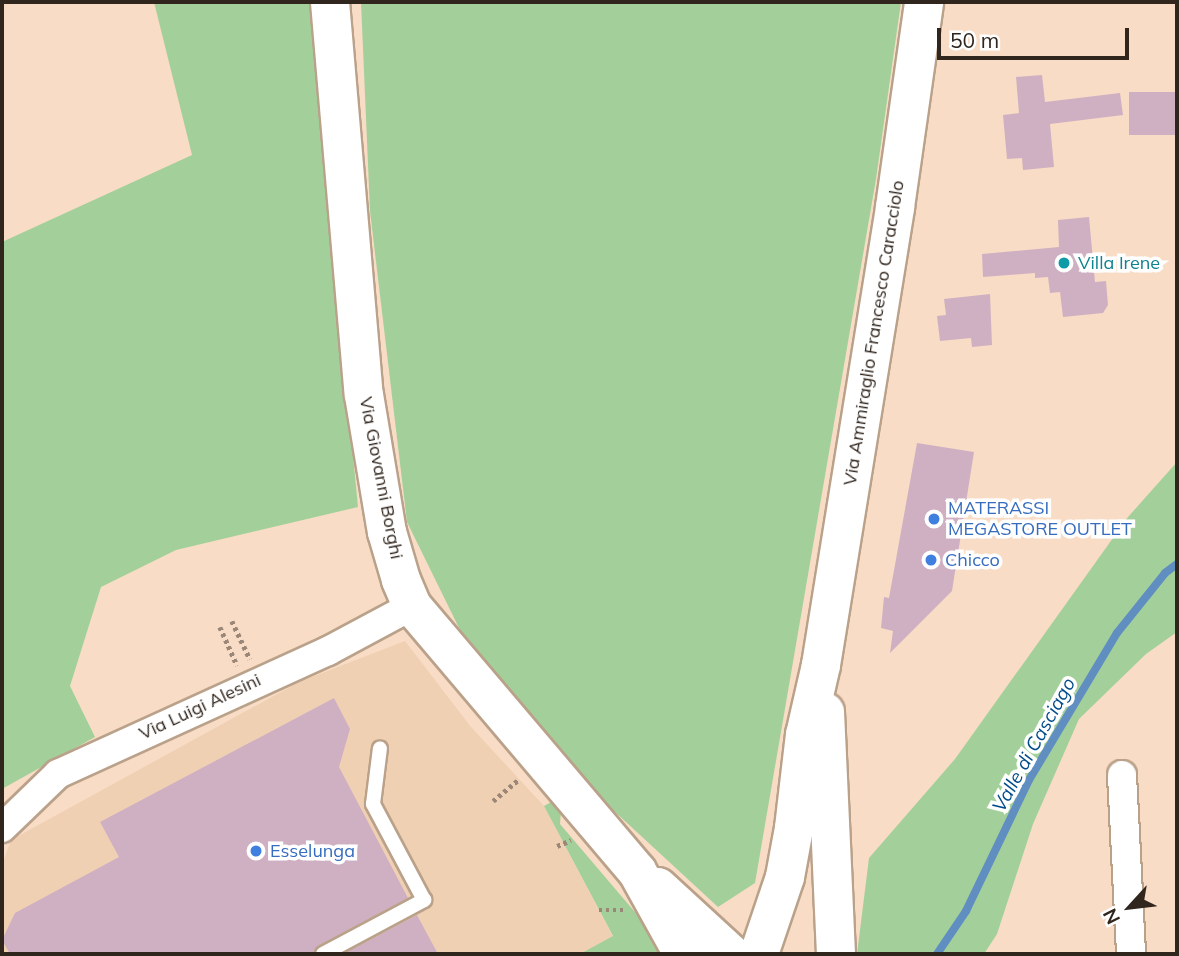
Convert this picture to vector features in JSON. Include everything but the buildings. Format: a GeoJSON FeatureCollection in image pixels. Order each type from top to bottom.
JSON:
{"type":"FeatureCollection","features":[{"type":"Feature","properties":{"kind":"main road","name":"Via Giovanni Borghi"},"geometry":{"type":"LineString","coordinates":[[330,2],[364,395],[387,532],[412,606],[637,871],[683,954]]}},
{"type":"Feature","properties":{"kind":"main road","name":"Via Ammiraglio Francesco Caracciolo"},"geometry":{"type":"LineString","coordinates":[[746,944],[785,877],[805,735],[821,665],[923,2]]}},
{"type":"Feature","properties":{"kind":"main road","name":"Via Ammiraglio Francesco Caracciolo"},"geometry":{"type":"LineString","coordinates":[[821,665],[836,954]]}},
{"type":"Feature","properties":{"kind":"main road","name":"Via Giovanni Borghi"},"geometry":{"type":"LineString","coordinates":[[637,871],[746,944]]}},
{"type":"Feature","properties":{"kind":"street","name":"Via Luigi Alesini"},"geometry":{"type":"LineString","coordinates":[[2,828],[58,774],[328,651],[412,606]]}},
{"type":"Feature","properties":{"kind":"street"},"geometry":{"type":"LineString","coordinates":[[1122,775],[1131,954]]}},
{"type":"Feature","properties":{"kind":"lane"},"geometry":{"type":"LineString","coordinates":[[323,954],[424,900],[373,804],[380,748]]}},
{"type":"Feature","properties":{"kind":"path"},"geometry":{"type":"LineString","coordinates":[[232,621],[248,655]]}},
{"type":"Feature","properties":{"kind":"path"},"geometry":{"type":"LineString","coordinates":[[220,627],[227,643]]}},
{"type":"Feature","properties":{"kind":"shaded area"},"geometry":{"type":"Polygon","coordinates":[[[405,641],[471,727],[544,806],[613,937],[580,954],[2,954],[2,865],[11,840],[299,682],[405,641]]]}},
{"type":"Feature","properties":{"kind":"green space"},"geometry":{"type":"Polygon","coordinates":[[[154,2],[309,2],[358,507],[176,550],[101,587],[70,686],[95,737],[2,789],[2,242],[192,155],[154,2]]]}},
{"type":"Feature","properties":{"kind":"green space"},"geometry":{"type":"Polygon","coordinates":[[[361,2],[901,2],[876,179],[755,883],[718,907],[614,811],[523,709],[461,632],[407,522],[370,211],[361,2]]]}},
{"type":"Feature","properties":{"kind":"green space"},"geometry":{"type":"Polygon","coordinates":[[[1177,462],[1177,632],[1146,654],[1079,719],[1033,824],[997,934],[984,954],[857,954],[869,858],[955,759],[1128,517],[1177,462]]]}},
{"type":"Feature","properties":{"kind":"green space"},"geometry":{"type":"Polygon","coordinates":[[[553,801],[561,810],[560,824],[657,938],[664,954],[580,954],[613,936],[544,806],[553,801]]]}},
{"type":"Feature","properties":{"kind":"waterway","name":"Valle di Casciago"},"geometry":{"type":"LineString","coordinates":[[937,954],[966,911],[1029,780],[1117,633],[1165,573],[1177,564]]}},
{"type":"Feature","properties":{"kind":"place","name":"Villa Irene"},"geometry":{"type":"Point","coordinates":[1064,263]}},
{"type":"Feature","properties":{"kind":"place","name":"MATERASSI MEGASTORE OUTLET"},"geometry":{"type":"Point","coordinates":[934,519]}},
{"type":"Feature","properties":{"kind":"place","name":"Chicco"},"geometry":{"type":"Point","coordinates":[931,560]}},
{"type":"Feature","properties":{"kind":"place","name":"Esselunga"},"geometry":{"type":"Point","coordinates":[256,851]}}]}
